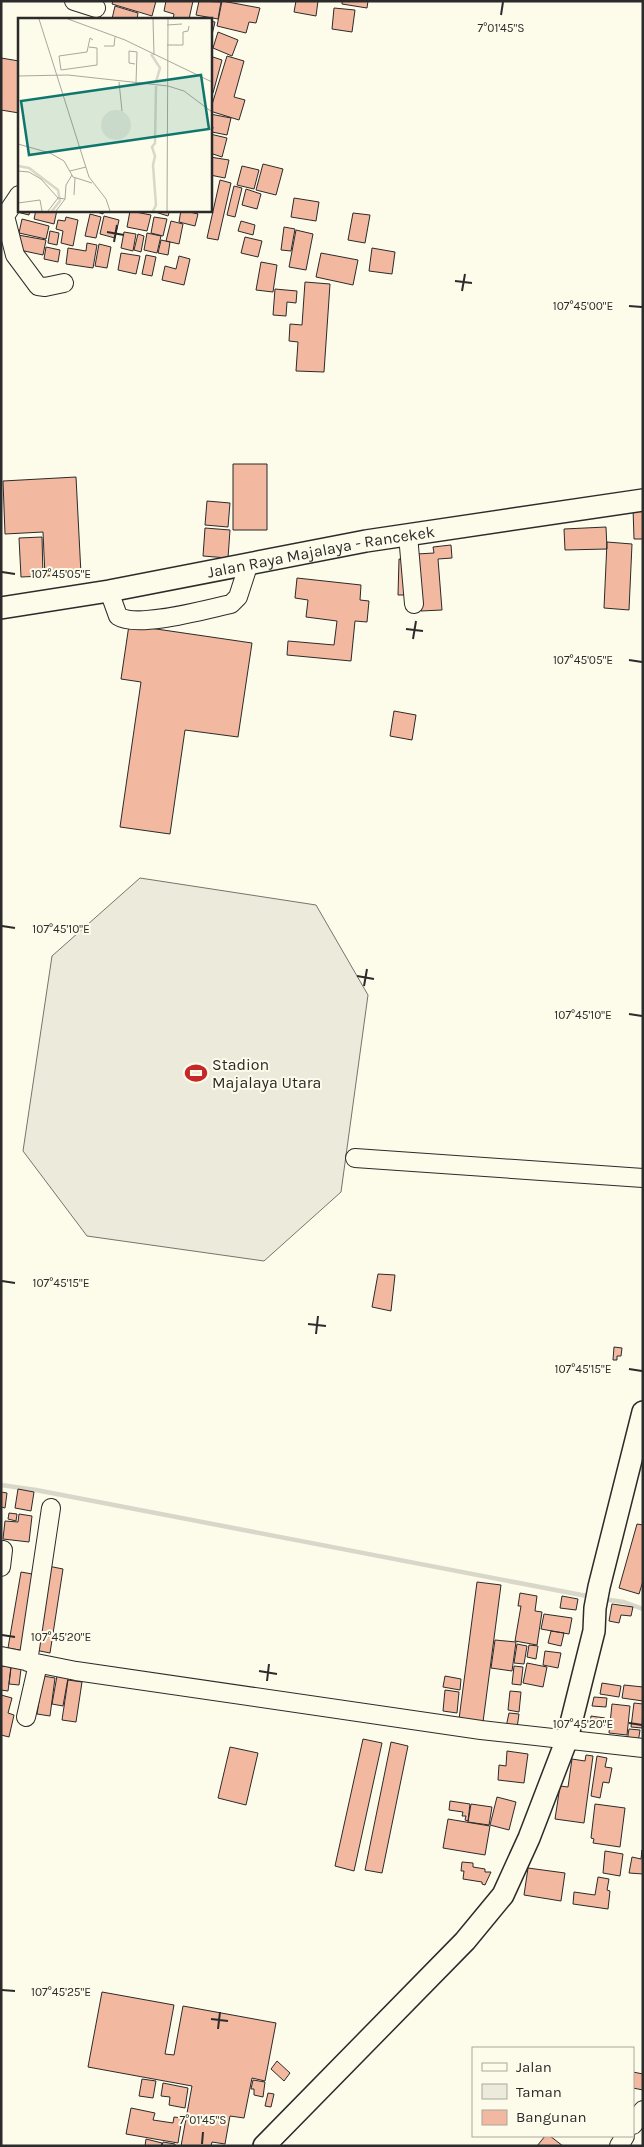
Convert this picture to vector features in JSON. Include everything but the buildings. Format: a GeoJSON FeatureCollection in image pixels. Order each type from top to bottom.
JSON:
{"type":"FeatureCollection","features":[{"type":"Feature","properties":{"kind":"main road","name":"Jalan Raya Majalaya - Rancekek"},"geometry":{"type":"LineString","coordinates":[[1,608],[109,591],[249,563],[408,535],[643,500]]}},
{"type":"Feature","properties":{"kind":"main road"},"geometry":{"type":"LineString","coordinates":[[264,2146],[465,1941],[503,1895],[530,1838],[567,1739],[594,1631],[595,1608],[599,1588],[643,1412]]}},
{"type":"Feature","properties":{"kind":"main road"},"geometry":{"type":"LineString","coordinates":[[594,1631],[606,1606],[643,1469]]}},
{"type":"Feature","properties":{"kind":"street"},"geometry":{"type":"LineString","coordinates":[[74,1],[95,9]]}},
{"type":"Feature","properties":{"kind":"street"},"geometry":{"type":"LineString","coordinates":[[18,196],[3,219],[15,255],[38,286],[46,287],[64,283]]}},
{"type":"Feature","properties":{"kind":"street"},"geometry":{"type":"LineString","coordinates":[[408,535],[414,604]]}},
{"type":"Feature","properties":{"kind":"street"},"geometry":{"type":"LineString","coordinates":[[109,591],[118,616],[121,618],[136,621],[162,618],[231,604],[238,597],[249,563]]}},
{"type":"Feature","properties":{"kind":"street"},"geometry":{"type":"LineString","coordinates":[[354,1158],[643,1178]]}},
{"type":"Feature","properties":{"kind":"street"},"geometry":{"type":"LineString","coordinates":[[26,1717],[51,1508]]}},
{"type":"Feature","properties":{"kind":"street"},"geometry":{"type":"LineString","coordinates":[[1,1656],[33,1663],[481,1730],[643,1748]]}},
{"type":"Feature","properties":{"kind":"street"},"geometry":{"type":"LineString","coordinates":[[634,2124],[643,2110]]}},
{"type":"Feature","properties":{"kind":"green space","name":"Stadion Majalaya Utara"},"geometry":{"type":"Polygon","coordinates":[[[140,878],[316,905],[368,995],[341,1192],[264,1261],[87,1236],[23,1151],[52,956],[140,878]]]}},
{"type":"Feature","properties":{"kind":"waterway"},"geometry":{"type":"LineString","coordinates":[[1,1485],[36,1490],[592,1597]]}},
{"type":"Feature","properties":{"kind":"waterway"},"geometry":{"type":"LineString","coordinates":[[602,1599],[624,1602],[643,1609]]}},
{"type":"Feature","properties":{"kind":"place","name":"Stadion Majalaya Utara"},"geometry":{"type":"Point","coordinates":[196,1073]}}]}
